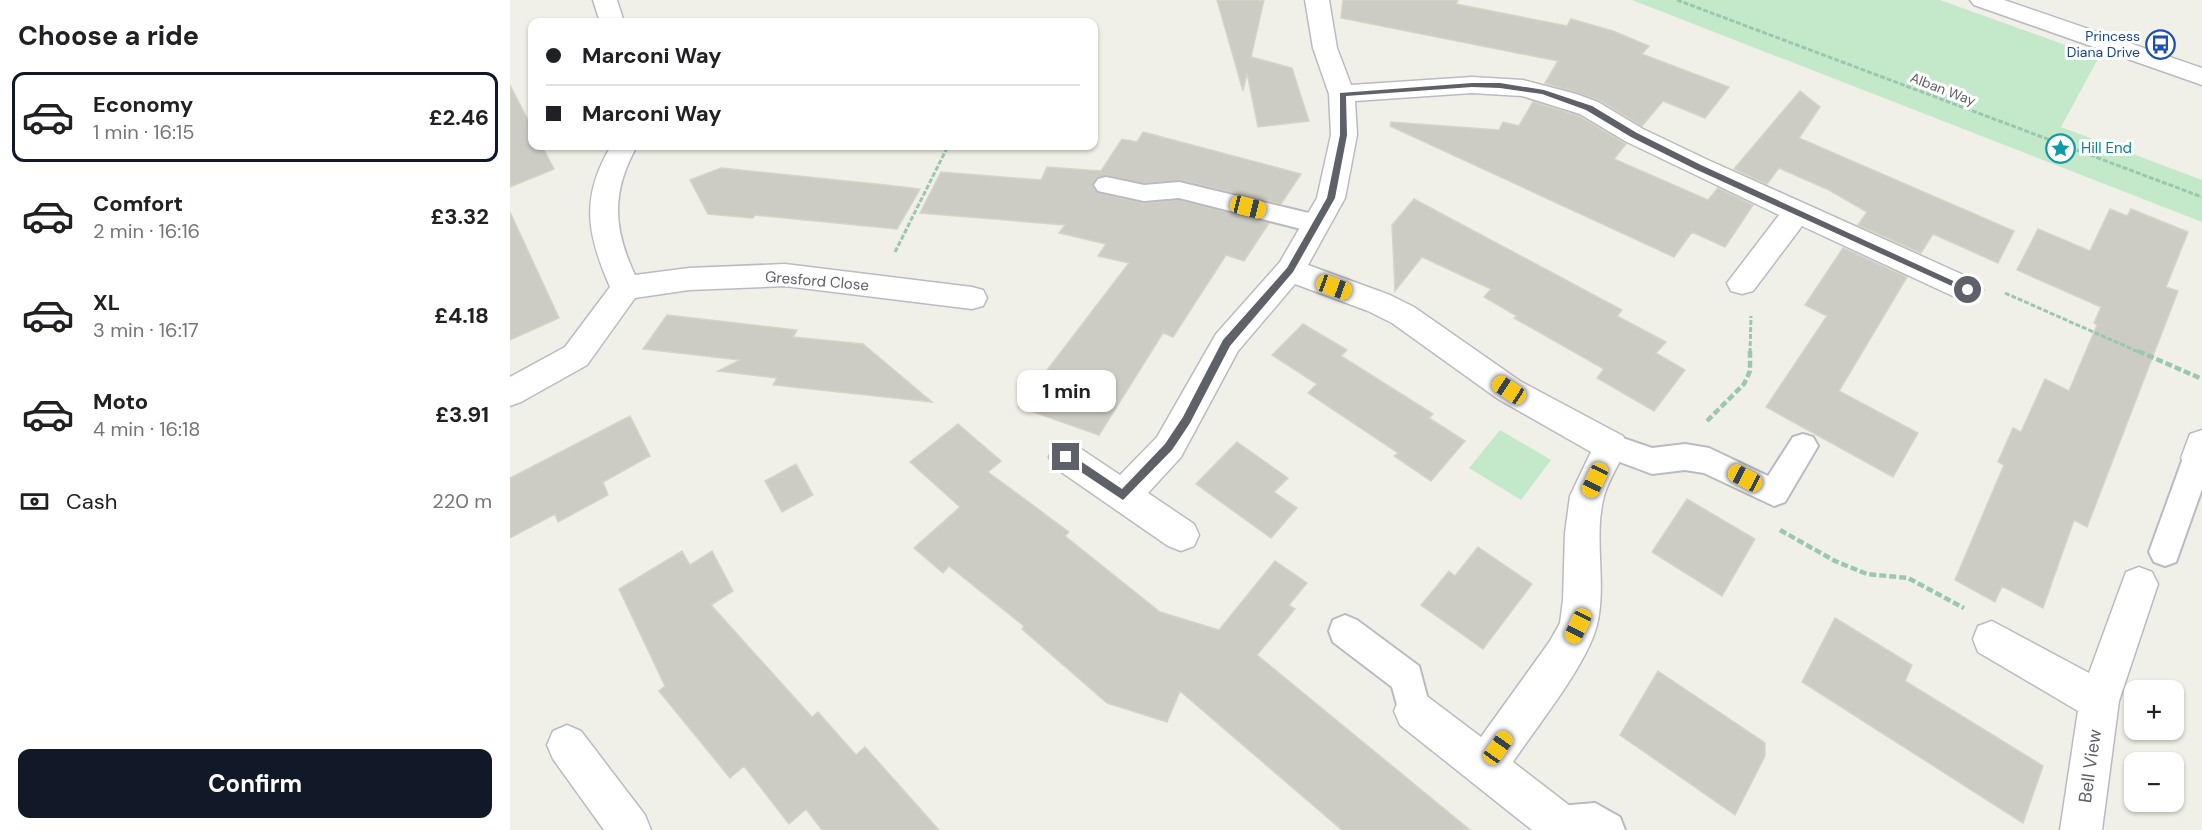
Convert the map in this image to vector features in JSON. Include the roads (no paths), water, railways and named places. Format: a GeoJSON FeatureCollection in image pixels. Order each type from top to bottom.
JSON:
{"type":"FeatureCollection","features":[{"type":"Feature","properties":{"kind":"street"},"geometry":{"type":"LineString","coordinates":[[605,0],[611,18]]}},
{"type":"Feature","properties":{"kind":"street"},"geometry":{"type":"LineString","coordinates":[[1123,495],[1168,447],[1186,420],[1227,343],[1290,270],[1331,198],[1344,135],[1342,94],[1325,48],[1317,0]]}},
{"type":"Feature","properties":{"kind":"street"},"geometry":{"type":"LineString","coordinates":[[1982,0],[2202,77]]}},
{"type":"Feature","properties":{"kind":"street"},"geometry":{"type":"LineString","coordinates":[[1342,94],[1472,85],[1544,92],[1589,108],[1634,135],[1698,167],[1968,290]]}},
{"type":"Feature","properties":{"kind":"street"},"geometry":{"type":"LineString","coordinates":[[510,393],[576,356],[626,288],[612,258],[604,227],[603,205],[603,189],[609,171],[622,150]]}},
{"type":"Feature","properties":{"kind":"street"},"geometry":{"type":"LineString","coordinates":[[1742,283],[1798,211]]}},
{"type":"Feature","properties":{"kind":"street"},"geometry":{"type":"LineString","coordinates":[[1290,270],[1379,303],[1403,315],[1509,390],[1611,446],[1587,496],[1583,533],[1582,600],[1578,626],[1564,654],[1485,766]]}},
{"type":"Feature","properties":{"kind":"street","name":"Gresford Close"},"geometry":{"type":"LineString","coordinates":[[626,288],[689,279],[786,276],[972,298]]}},
{"type":"Feature","properties":{"kind":"street"},"geometry":{"type":"LineString","coordinates":[[1066,457],[1181,535]]}},
{"type":"Feature","properties":{"kind":"street","name":"Bell View"},"geometry":{"type":"LineString","coordinates":[[2081,830],[2099,701],[2139,584]]}},
{"type":"Feature","properties":{"kind":"street"},"geometry":{"type":"LineString","coordinates":[[1992,639],[2099,701]]}},
{"type":"Feature","properties":{"kind":"street"},"geometry":{"type":"LineString","coordinates":[[1414,711],[1558,824]]}},
{"type":"Feature","properties":{"kind":"street"},"geometry":{"type":"LineString","coordinates":[[567,745],[630,830]]}},
{"type":"Feature","properties":{"kind":"lane"},"geometry":{"type":"LineString","coordinates":[[1106,185],[1144,193],[1179,190],[1317,224]]}},
{"type":"Feature","properties":{"kind":"lane"},"geometry":{"type":"LineString","coordinates":[[1611,446],[1652,461],[1685,457],[1709,461],[1774,493],[1803,446]]}},
{"type":"Feature","properties":{"kind":"lane"},"geometry":{"type":"LineString","coordinates":[[2165,552],[2200,451]]}},
{"type":"Feature","properties":{"kind":"lane"},"geometry":{"type":"LineString","coordinates":[[1345,632],[1407,678],[1414,711]]}},
{"type":"Feature","properties":{"kind":"lane"},"geometry":{"type":"LineString","coordinates":[[1558,824],[1594,820],[1607,830]]}},
{"type":"Feature","properties":{"kind":"place","name":"Princess Diana Drive"},"geometry":{"type":"Point","coordinates":[2161,44]}},
{"type":"Feature","properties":{"kind":"place","name":"Hill End"},"geometry":{"type":"Point","coordinates":[2060,148]}}]}
